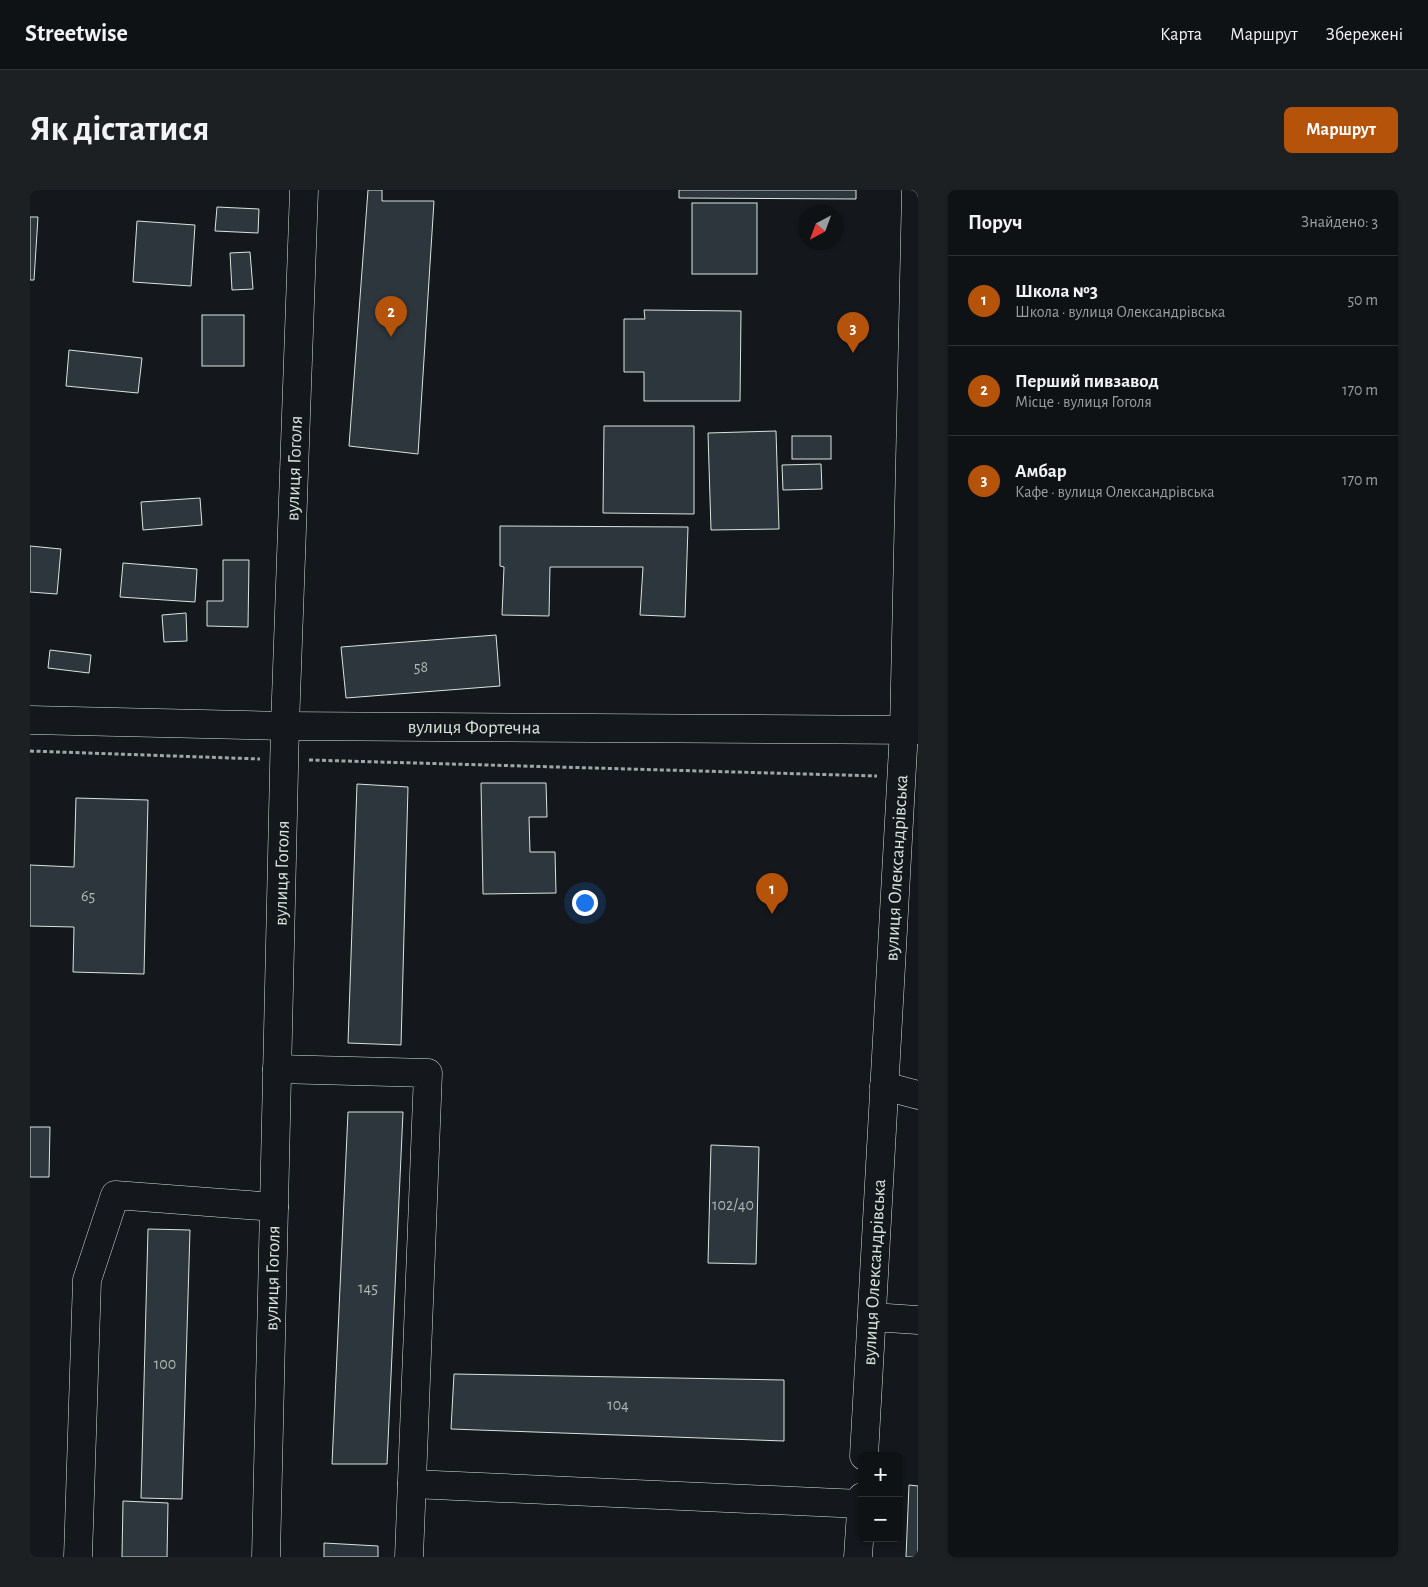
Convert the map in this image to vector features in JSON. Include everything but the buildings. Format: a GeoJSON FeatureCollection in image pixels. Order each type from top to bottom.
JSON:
{"type":"FeatureCollection","features":[{"type":"Feature","properties":{"kind":"street","name":"вулиця Гоголя"},"geometry":{"type":"LineString","coordinates":[[266,1557],[285,759],[304,190]]}},
{"type":"Feature","properties":{"kind":"street","name":"вулиця Олександрівська"},"geometry":{"type":"LineString","coordinates":[[864,1452],[901,777],[911,730],[916,190]]}},
{"type":"Feature","properties":{"kind":"street","name":"вулиця Фортечна"},"geometry":{"type":"LineString","coordinates":[[30,720],[286,726],[911,730]]}},
{"type":"Feature","properties":{"kind":"street"},"geometry":{"type":"LineString","coordinates":[[277,1069],[428,1074],[409,1557]]}},
{"type":"Feature","properties":{"kind":"street"},"geometry":{"type":"LineString","coordinates":[[884,1086],[918,1095]]}},
{"type":"Feature","properties":{"kind":"street"},"geometry":{"type":"LineString","coordinates":[[78,1557],[87,1280],[115,1195],[274,1207]]}},
{"type":"Feature","properties":{"kind":"street"},"geometry":{"type":"LineString","coordinates":[[872,1317],[918,1320]]}},
{"type":"Feature","properties":{"kind":"street"},"geometry":{"type":"LineString","coordinates":[[412,1484],[858,1504]]}},
{"type":"Feature","properties":{"kind":"street"},"geometry":{"type":"LineString","coordinates":[[858,1557],[859,1542]]}},
{"type":"Feature","properties":{"kind":"path"},"geometry":{"type":"LineString","coordinates":[[30,751],[901,777]]}},
{"type":"Feature","properties":{"kind":"place","name":"Перший пивзавод"},"geometry":{"type":"Point","coordinates":[391,337]}},
{"type":"Feature","properties":{"kind":"place","name":"Амбар"},"geometry":{"type":"Point","coordinates":[853,353]}},
{"type":"Feature","properties":{"kind":"place","name":"Школа №3"},"geometry":{"type":"Point","coordinates":[772,914]}}]}
